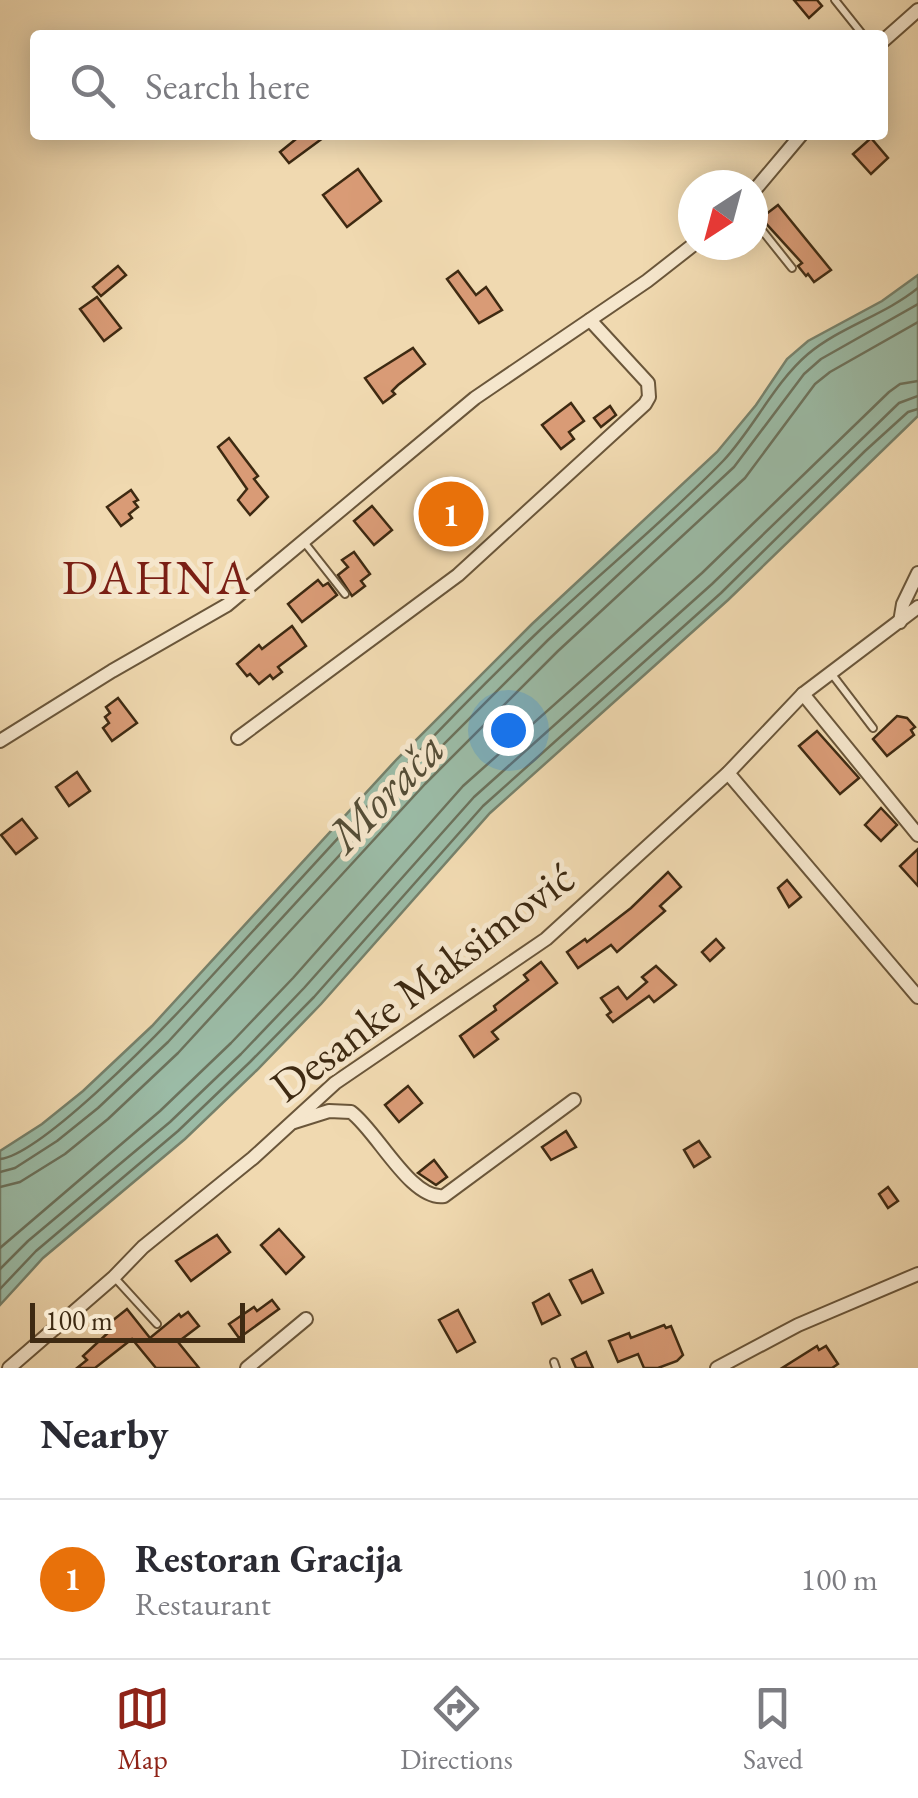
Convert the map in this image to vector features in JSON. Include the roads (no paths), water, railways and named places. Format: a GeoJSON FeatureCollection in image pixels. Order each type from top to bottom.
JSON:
{"type":"FeatureCollection","features":[{"type":"Feature","properties":{"kind":"street"},"geometry":{"type":"LineString","coordinates":[[888,36],[918,10]]}},
{"type":"Feature","properties":{"kind":"street"},"geometry":{"type":"LineString","coordinates":[[768,174],[797,140]]}},
{"type":"Feature","properties":{"kind":"street"},"geometry":{"type":"LineString","coordinates":[[0,741],[112,670],[227,605],[475,398],[678,256]]}},
{"type":"Feature","properties":{"kind":"street"},"geometry":{"type":"LineString","coordinates":[[238,738],[458,575],[644,404],[648,383],[590,320]]}},
{"type":"Feature","properties":{"kind":"street"},"geometry":{"type":"LineString","coordinates":[[900,622],[903,604],[918,573]]}},
{"type":"Feature","properties":{"kind":"street","name":"Desanke Maksimović"},"geometry":{"type":"LineString","coordinates":[[9,1368],[144,1246],[254,1158],[334,1083],[546,940],[728,772],[803,694],[918,607]]}},
{"type":"Feature","properties":{"kind":"street"},"geometry":{"type":"LineString","coordinates":[[803,694],[918,834]]}},
{"type":"Feature","properties":{"kind":"street"},"geometry":{"type":"LineString","coordinates":[[728,772],[918,997]]}},
{"type":"Feature","properties":{"kind":"street"},"geometry":{"type":"LineString","coordinates":[[290,1124],[329,1111],[352,1112],[418,1189],[435,1198],[444,1196],[574,1100]]}},
{"type":"Feature","properties":{"kind":"street"},"geometry":{"type":"LineString","coordinates":[[717,1368],[798,1325],[918,1274]]}},
{"type":"Feature","properties":{"kind":"street"},"geometry":{"type":"LineString","coordinates":[[247,1368],[306,1319]]}},
{"type":"Feature","properties":{"kind":"lane"},"geometry":{"type":"LineString","coordinates":[[835,0],[859,30]]}},
{"type":"Feature","properties":{"kind":"lane"},"geometry":{"type":"LineString","coordinates":[[768,238],[792,268]]}},
{"type":"Feature","properties":{"kind":"lane"},"geometry":{"type":"LineString","coordinates":[[303,541],[345,594]]}},
{"type":"Feature","properties":{"kind":"lane"},"geometry":{"type":"LineString","coordinates":[[830,672],[872,728]]}},
{"type":"Feature","properties":{"kind":"lane"},"geometry":{"type":"LineString","coordinates":[[114,1277],[157,1324]]}},
{"type":"Feature","properties":{"kind":"water","name":"Morača"},"geometry":{"type":"Polygon","coordinates":[[[918,275],[918,416],[728,600],[490,813],[321,1004],[257,1070],[185,1139],[43,1258],[0,1305],[0,1151],[83,1091],[152,1026],[397,759],[532,624],[717,452],[787,359],[808,341],[882,301],[918,275]]]}},
{"type":"Feature","properties":{"kind":"place","name":"Restoran Gracija"},"geometry":{"type":"Point","coordinates":[451,514]}},
{"type":"Feature","properties":{"kind":"district","name":"DAHNA"},"geometry":{"type":"Point","coordinates":[157,577]}}]}
